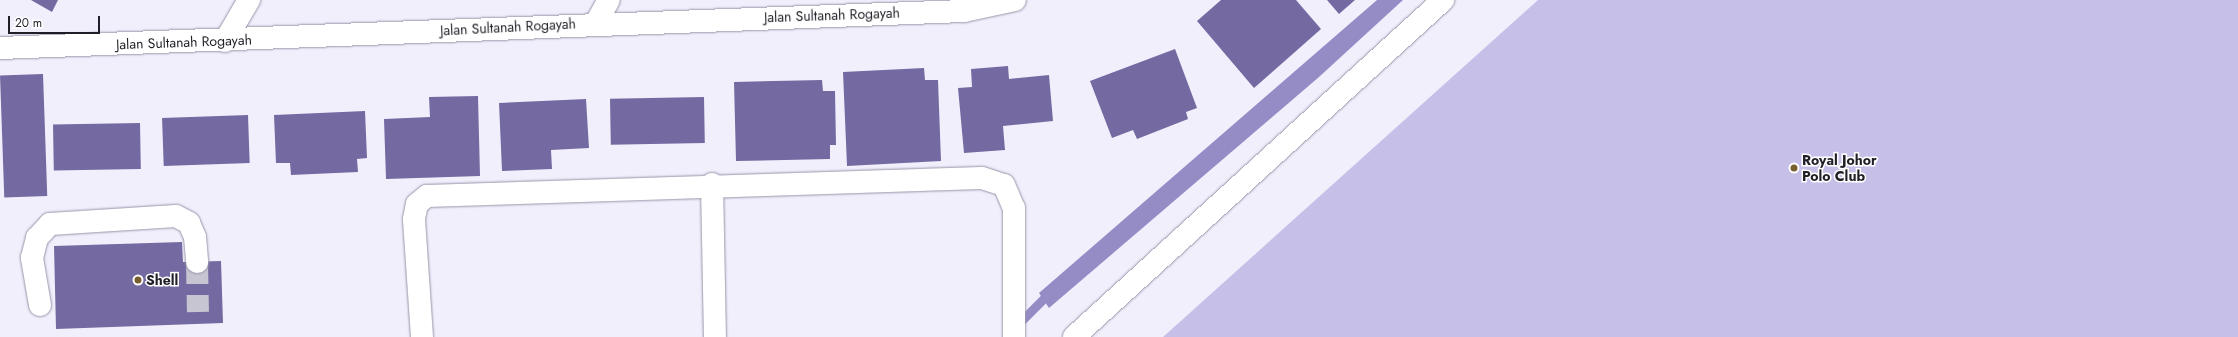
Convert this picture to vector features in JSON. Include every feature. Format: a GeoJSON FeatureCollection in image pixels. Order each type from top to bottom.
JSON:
{"type":"FeatureCollection","features":[{"type":"Feature","properties":{"kind":"street"},"geometry":{"type":"LineString","coordinates":[[225,41],[249,0]]}},
{"type":"Feature","properties":{"kind":"street"},"geometry":{"type":"LineString","coordinates":[[596,23],[609,0]]}},
{"type":"Feature","properties":{"kind":"street","name":"Jalan Sultanah Rogayah"},"geometry":{"type":"LineString","coordinates":[[0,48],[225,41],[968,5],[1015,0]]}},
{"type":"Feature","properties":{"kind":"street"},"geometry":{"type":"LineString","coordinates":[[1074,337],[1443,0]]}},
{"type":"Feature","properties":{"kind":"street"},"geometry":{"type":"LineString","coordinates":[[422,337],[414,219],[417,204],[427,196],[712,184],[982,178],[1004,185],[1014,208],[1014,337]]}},
{"type":"Feature","properties":{"kind":"street"},"geometry":{"type":"LineString","coordinates":[[712,184],[715,337]]}},
{"type":"Feature","properties":{"kind":"street"},"geometry":{"type":"LineString","coordinates":[[40,305],[32,258],[37,238],[50,224],[176,216],[189,223],[195,237],[197,262]]}},
{"type":"Feature","properties":{"kind":"shaded area"},"geometry":{"type":"Polygon","coordinates":[[[1377,0],[1403,0],[1319,77],[1049,308],[1039,293],[1377,0]]]}},
{"type":"Feature","properties":{"kind":"shaded area","name":"Royal Johor Polo Club"},"geometry":{"type":"Polygon","coordinates":[[[1538,0],[2238,0],[2238,337],[1163,337],[1538,0]]]}},
{"type":"Feature","properties":{"kind":"building"},"geometry":{"type":"Polygon","coordinates":[[[31,0],[58,0],[52,12],[31,0]]]}},
{"type":"Feature","properties":{"kind":"building"},"geometry":{"type":"Polygon","coordinates":[[[1221,0],[1296,0],[1321,29],[1254,88],[1197,21],[1221,0]]]}},
{"type":"Feature","properties":{"kind":"building"},"geometry":{"type":"Polygon","coordinates":[[[1327,0],[1355,0],[1339,14],[1327,0]]]}},
{"type":"Feature","properties":{"kind":"building"},"geometry":{"type":"Polygon","coordinates":[[[1175,49],[1197,108],[1186,112],[1188,119],[1137,139],[1133,130],[1112,138],[1090,81],[1175,49]]]}},
{"type":"Feature","properties":{"kind":"building"},"geometry":{"type":"Polygon","coordinates":[[[1008,66],[1009,79],[1049,75],[1053,121],[1003,126],[1005,150],[964,153],[958,88],[972,87],[971,69],[1008,66]]]}},
{"type":"Feature","properties":{"kind":"building"},"geometry":{"type":"Polygon","coordinates":[[[924,68],[925,80],[938,80],[941,161],[847,166],[843,72],[924,68]]]}},
{"type":"Feature","properties":{"kind":"building"},"geometry":{"type":"Polygon","coordinates":[[[43,74],[47,196],[4,197],[0,76],[43,74]]]}},
{"type":"Feature","properties":{"kind":"building"},"geometry":{"type":"Polygon","coordinates":[[[822,80],[823,91],[835,91],[836,145],[830,145],[830,159],[736,161],[734,82],[822,80]]]}},
{"type":"Feature","properties":{"kind":"building"},"geometry":{"type":"Polygon","coordinates":[[[478,96],[480,176],[386,179],[384,119],[430,117],[429,97],[478,96]]]}},
{"type":"Feature","properties":{"kind":"building"},"geometry":{"type":"Polygon","coordinates":[[[704,97],[705,143],[611,145],[610,99],[704,97]]]}},
{"type":"Feature","properties":{"kind":"building"},"geometry":{"type":"Polygon","coordinates":[[[586,99],[589,148],[551,150],[552,169],[502,171],[499,103],[586,99]]]}},
{"type":"Feature","properties":{"kind":"building"},"geometry":{"type":"Polygon","coordinates":[[[365,111],[367,158],[357,159],[358,172],[291,175],[290,163],[276,163],[274,115],[365,111]]]}},
{"type":"Feature","properties":{"kind":"building"},"geometry":{"type":"Polygon","coordinates":[[[248,115],[250,163],[164,166],[162,118],[248,115]]]}},
{"type":"Feature","properties":{"kind":"building"},"geometry":{"type":"Polygon","coordinates":[[[140,123],[141,169],[54,171],[53,125],[140,123]]]}},
{"type":"Feature","properties":{"kind":"building","name":"Shell"},"geometry":{"type":"Polygon","coordinates":[[[182,242],[183,262],[221,261],[223,323],[56,329],[54,246],[182,242]]]}},
{"type":"Feature","properties":{"kind":"waterway"},"geometry":{"type":"LineString","coordinates":[[1016,326],[1051,291]]}},
{"type":"Feature","properties":{"kind":"tunnel"},"geometry":{"type":"LineString","coordinates":[[197,262],[198,312]]}},
{"type":"Feature","properties":{"kind":"place","name":"Royal Johor Polo Club"},"geometry":{"type":"Point","coordinates":[1794,168]}},
{"type":"Feature","properties":{"kind":"place","name":"Shell"},"geometry":{"type":"Point","coordinates":[138,280]}}]}
